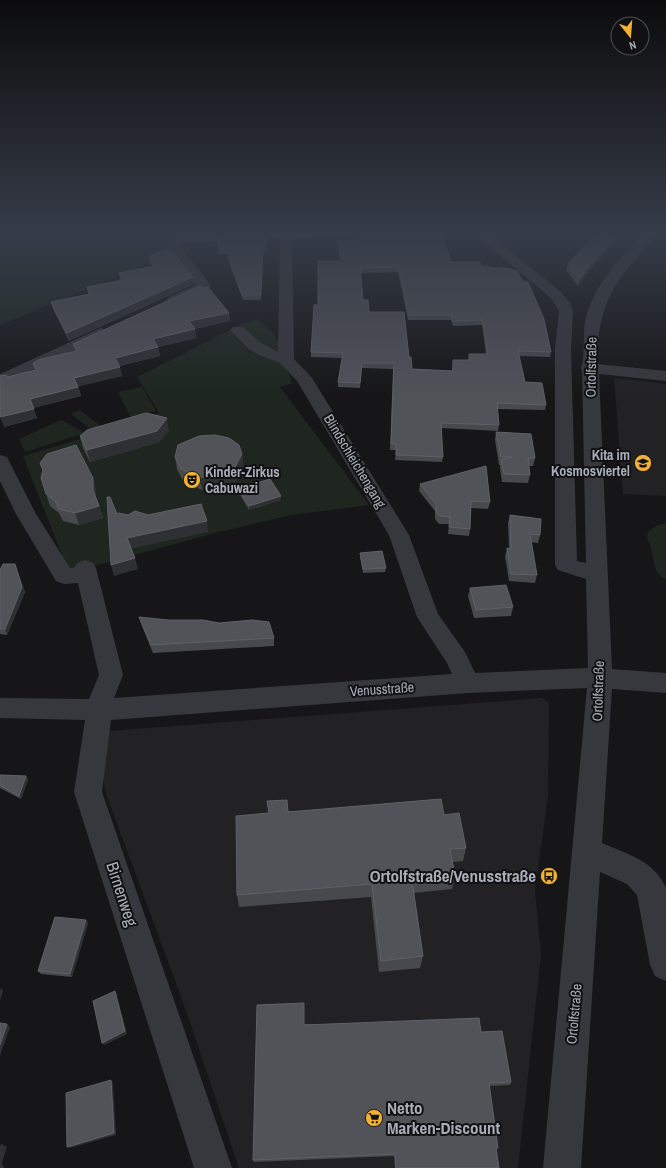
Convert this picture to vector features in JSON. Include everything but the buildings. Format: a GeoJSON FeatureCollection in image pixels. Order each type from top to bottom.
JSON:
{"type":"FeatureCollection","features":[{"type":"Feature","properties":{"kind":"street"},"geometry":{"type":"LineString","coordinates":[[162,305],[203,287]]}},
{"type":"Feature","properties":{"kind":"street"},"geometry":{"type":"LineString","coordinates":[[238,330],[255,347],[265,354],[286,360],[286,287]]}},
{"type":"Feature","properties":{"kind":"street"},"geometry":{"type":"LineString","coordinates":[[544,287],[563,303],[566,311],[564,349],[566,565],[596,574]]}},
{"type":"Feature","properties":{"kind":"street","name":"Ortolfstraße"},"geometry":{"type":"LineString","coordinates":[[562,1168],[600,678],[589,359],[593,319],[604,292],[608,287]]}},
{"type":"Feature","properties":{"kind":"street"},"geometry":{"type":"LineString","coordinates":[[0,380],[113,328]]}},
{"type":"Feature","properties":{"kind":"street"},"geometry":{"type":"LineString","coordinates":[[564,349],[589,359],[666,376]]}},
{"type":"Feature","properties":{"kind":"street","name":"Blindschleichengang"},"geometry":{"type":"LineString","coordinates":[[286,360],[304,378],[399,535],[428,617],[457,659],[468,683]]}},
{"type":"Feature","properties":{"kind":"street","name":"Birnenweg"},"geometry":{"type":"LineString","coordinates":[[0,461],[26,514],[64,576],[86,572],[111,675],[102,696],[99,710],[88,792],[214,1168]]}},
{"type":"Feature","properties":{"kind":"street","name":"Venusstraße"},"geometry":{"type":"LineString","coordinates":[[99,710],[468,683],[600,678],[666,683]]}},
{"type":"Feature","properties":{"kind":"street"},"geometry":{"type":"LineString","coordinates":[[0,708],[99,710]]}},
{"type":"Feature","properties":{"kind":"street"},"geometry":{"type":"LineString","coordinates":[[587,851],[638,874],[651,888],[666,964]]}},
{"type":"Feature","properties":{"kind":"shaded area"},"geometry":{"type":"Polygon","coordinates":[[[0,287],[93,287],[0,325],[0,287]]]}},
{"type":"Feature","properties":{"kind":"shaded area","name":"Kinder-Zirkus Cabuwazi"},"geometry":{"type":"Polygon","coordinates":[[[258,319],[275,335],[292,383],[280,387],[369,505],[291,515],[219,532],[69,573],[23,456],[94,435],[139,418],[159,413],[137,377],[244,323],[258,319]]]}},
{"type":"Feature","properties":{"kind":"shaded area","name":"Kita im Kosmosviertel"},"geometry":{"type":"Polygon","coordinates":[[[614,378],[666,384],[666,496],[623,494],[614,378]]]}},
{"type":"Feature","properties":{"kind":"shaded area"},"geometry":{"type":"Polygon","coordinates":[[[142,387],[156,411],[131,418],[118,392],[142,387]]]}},
{"type":"Feature","properties":{"kind":"shaded area"},"geometry":{"type":"Polygon","coordinates":[[[80,410],[102,427],[93,431],[71,414],[80,410]]]}},
{"type":"Feature","properties":{"kind":"shaded area"},"geometry":{"type":"Polygon","coordinates":[[[61,420],[85,433],[25,452],[19,439],[61,420]]]}},
{"type":"Feature","properties":{"kind":"shaded area"},"geometry":{"type":"Polygon","coordinates":[[[666,523],[666,579],[656,570],[647,537],[648,532],[656,526],[666,523]]]}},
{"type":"Feature","properties":{"kind":"shaded area"},"geometry":{"type":"Polygon","coordinates":[[[542,698],[549,703],[548,796],[535,890],[541,955],[518,1168],[239,1168],[187,1013],[105,791],[101,759],[109,731],[542,698]]]}},
{"type":"Feature","properties":{"kind":"place","name":"Kita im Kosmosviertel"},"geometry":{"type":"Point","coordinates":[643,463]}},
{"type":"Feature","properties":{"kind":"place","name":"Kinder-Zirkus Cabuwazi"},"geometry":{"type":"Point","coordinates":[192,480]}},
{"type":"Feature","properties":{"kind":"place","name":"Ortolfstraße/Venusstraße"},"geometry":{"type":"Point","coordinates":[549,876]}},
{"type":"Feature","properties":{"kind":"place","name":"Netto Marken-Discount"},"geometry":{"type":"Point","coordinates":[374,1118]}}]}
